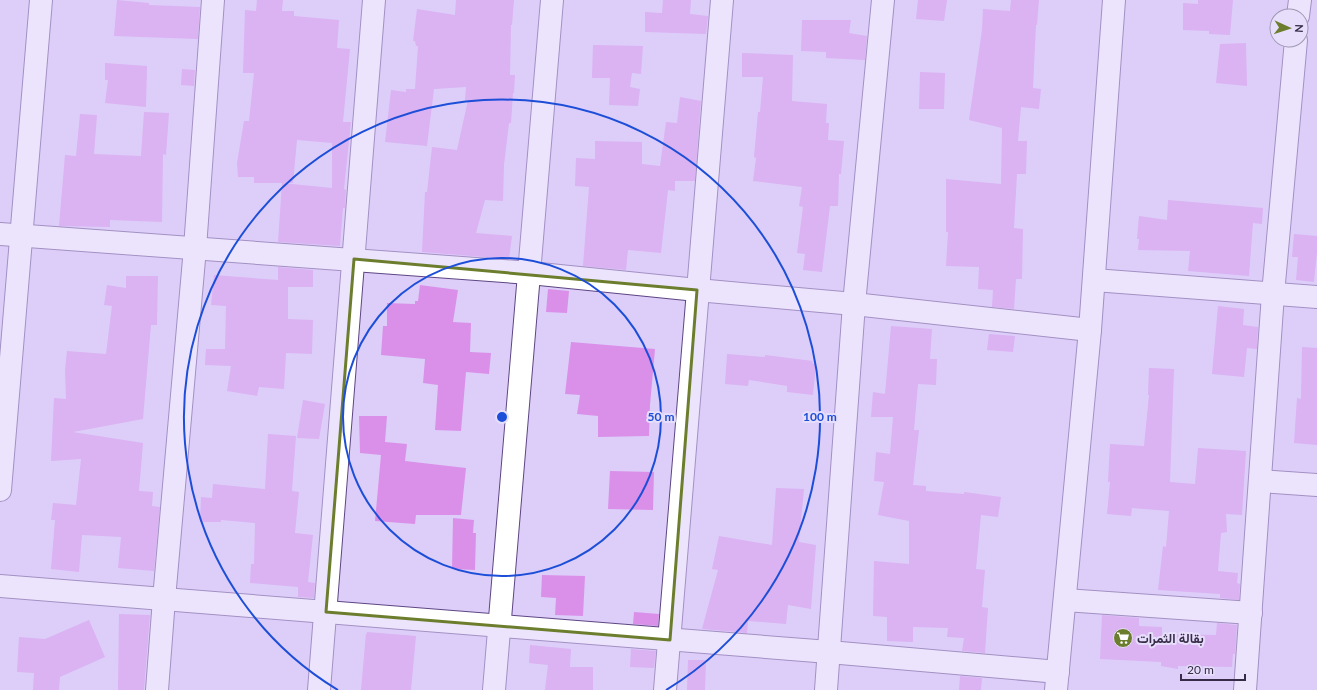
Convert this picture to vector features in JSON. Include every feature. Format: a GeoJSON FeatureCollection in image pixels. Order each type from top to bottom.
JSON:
{"type":"FeatureCollection","features":[{"type":"Feature","properties":{"kind":"street"},"geometry":{"type":"LineString","coordinates":[[0,490],[41,0]]}},
{"type":"Feature","properties":{"kind":"street"},"geometry":{"type":"LineString","coordinates":[[157,690],[195,248],[213,0]]}},
{"type":"Feature","properties":{"kind":"street"},"geometry":{"type":"LineString","coordinates":[[319,690],[374,0]]}},
{"type":"Feature","properties":{"kind":"street"},"geometry":{"type":"LineString","coordinates":[[494,690],[552,0]]}},
{"type":"Feature","properties":{"kind":"street"},"geometry":{"type":"LineString","coordinates":[[665,690],[722,0]]}},
{"type":"Feature","properties":{"kind":"street"},"geometry":{"type":"LineString","coordinates":[[826,690],[854,304],[883,0]]}},
{"type":"Feature","properties":{"kind":"street"},"geometry":{"type":"LineString","coordinates":[[0,586],[829,652],[1057,681],[1090,330],[1114,0]]}},
{"type":"Feature","properties":{"kind":"street"},"geometry":{"type":"LineString","coordinates":[[1245,690],[1273,294],[1295,48]]}},
{"type":"Feature","properties":{"kind":"street"},"geometry":{"type":"LineString","coordinates":[[0,234],[530,273],[854,304],[1090,330]]}},
{"type":"Feature","properties":{"kind":"street"},"geometry":{"type":"LineString","coordinates":[[1094,280],[1317,297]]}},
{"type":"Feature","properties":{"kind":"street"},"geometry":{"type":"LineString","coordinates":[[1260,481],[1317,485]]}},
{"type":"Feature","properties":{"kind":"street"},"geometry":{"type":"LineString","coordinates":[[1065,600],[1251,613]]}},
{"type":"Feature","properties":{"kind":"highlighted area"},"geometry":{"type":"Polygon","coordinates":[[[354,259],[697,290],[670,640],[326,612],[354,259]]]}},
{"type":"Feature","properties":{"kind":"building"},"geometry":{"type":"Polygon","coordinates":[[[117,0],[149,3],[149,5],[200,7],[198,39],[114,36],[117,0]]]}},
{"type":"Feature","properties":{"kind":"building"},"geometry":{"type":"Polygon","coordinates":[[[257,0],[283,0],[282,11],[294,11],[294,16],[339,20],[337,48],[350,49],[343,122],[351,122],[344,189],[346,190],[345,208],[343,208],[340,246],[278,242],[282,183],[254,183],[254,177],[238,177],[237,163],[244,121],[249,121],[254,73],[243,73],[245,10],[256,11],[257,0]],[[297,140],[293,183],[282,183],[332,188],[332,143],[297,140]]]}},
{"type":"Feature","properties":{"kind":"building"},"geometry":{"type":"Polygon","coordinates":[[[456,0],[514,0],[511,25],[510,75],[515,75],[511,123],[509,123],[504,165],[503,201],[485,200],[476,233],[512,236],[509,259],[422,252],[425,192],[427,192],[432,147],[457,150],[468,100],[465,100],[466,87],[434,89],[427,146],[385,142],[391,90],[406,92],[406,89],[415,89],[418,46],[416,46],[415,41],[413,41],[417,9],[455,15],[456,0]]]}},
{"type":"Feature","properties":{"kind":"building"},"geometry":{"type":"Polygon","coordinates":[[[663,0],[691,0],[690,14],[708,16],[706,34],[645,32],[645,12],[662,13],[663,0]]]}},
{"type":"Feature","properties":{"kind":"building"},"geometry":{"type":"Polygon","coordinates":[[[918,0],[947,0],[944,21],[916,19],[918,0]]]}},
{"type":"Feature","properties":{"kind":"building"},"geometry":{"type":"Polygon","coordinates":[[[1011,0],[1039,0],[1036,25],[1033,88],[1041,89],[1039,109],[1021,107],[1018,141],[1027,141],[1026,174],[1017,174],[1014,228],[1023,229],[1022,279],[1016,279],[1014,309],[992,307],[993,290],[978,289],[979,267],[946,266],[948,232],[946,232],[946,179],[1001,184],[1002,128],[969,120],[982,30],[983,9],[1010,11],[1011,0]]]}},
{"type":"Feature","properties":{"kind":"building"},"geometry":{"type":"Polygon","coordinates":[[[1198,0],[1233,0],[1230,35],[1209,34],[1209,31],[1183,30],[1183,3],[1198,4],[1198,0]]]}},
{"type":"Feature","properties":{"kind":"building"},"geometry":{"type":"Polygon","coordinates":[[[802,20],[851,20],[849,33],[867,36],[865,60],[826,58],[826,52],[801,51],[802,20]]]}},
{"type":"Feature","properties":{"kind":"building"},"geometry":{"type":"Polygon","coordinates":[[[1246,43],[1247,86],[1216,83],[1220,44],[1246,43]]]}},
{"type":"Feature","properties":{"kind":"building"},"geometry":{"type":"Polygon","coordinates":[[[593,45],[643,46],[641,74],[632,73],[630,87],[640,89],[638,106],[609,105],[610,78],[592,78],[593,45]]]}},
{"type":"Feature","properties":{"kind":"building"},"geometry":{"type":"Polygon","coordinates":[[[742,53],[793,55],[792,101],[827,104],[826,123],[829,123],[828,140],[844,141],[841,174],[839,174],[838,206],[830,206],[822,272],[803,270],[805,254],[797,253],[803,207],[799,206],[802,187],[753,181],[756,158],[754,157],[758,112],[760,112],[763,77],[742,77],[742,53]]]}},
{"type":"Feature","properties":{"kind":"building"},"geometry":{"type":"Polygon","coordinates":[[[105,63],[147,66],[146,107],[105,103],[108,80],[105,80],[105,63]]]}},
{"type":"Feature","properties":{"kind":"building"},"geometry":{"type":"Polygon","coordinates":[[[182,69],[195,70],[194,86],[181,85],[182,69]]]}},
{"type":"Feature","properties":{"kind":"building"},"geometry":{"type":"Polygon","coordinates":[[[920,72],[945,73],[944,109],[919,109],[920,72]]]}},
{"type":"Feature","properties":{"kind":"building"},"geometry":{"type":"Polygon","coordinates":[[[680,97],[701,101],[695,181],[675,181],[675,191],[668,190],[661,253],[628,250],[626,270],[583,266],[589,187],[575,186],[576,158],[595,159],[595,141],[642,142],[642,164],[660,166],[666,122],[677,123],[680,97]]]}},
{"type":"Feature","properties":{"kind":"building"},"geometry":{"type":"Polygon","coordinates":[[[144,112],[169,113],[166,155],[163,154],[162,222],[110,220],[110,227],[59,226],[65,155],[76,156],[80,114],[97,115],[94,154],[141,156],[144,112]]]}},
{"type":"Feature","properties":{"kind":"building"},"geometry":{"type":"Polygon","coordinates":[[[1168,200],[1263,208],[1262,224],[1253,223],[1249,276],[1188,271],[1190,251],[1138,250],[1139,239],[1137,239],[1139,216],[1167,220],[1168,200]]]}},
{"type":"Feature","properties":{"kind":"building"},"geometry":{"type":"Polygon","coordinates":[[[1294,234],[1317,236],[1314,282],[1296,280],[1298,257],[1292,257],[1294,234]]]}},
{"type":"Feature","properties":{"kind":"building"},"geometry":{"type":"Polygon","coordinates":[[[278,267],[313,270],[313,287],[288,287],[288,319],[313,320],[312,354],[286,353],[284,389],[259,387],[257,396],[227,391],[231,366],[205,365],[206,349],[225,349],[226,306],[211,305],[214,275],[278,280],[278,267]]]}},
{"type":"Feature","properties":{"kind":"building"},"geometry":{"type":"Polygon","coordinates":[[[126,276],[158,276],[157,325],[151,325],[143,419],[73,432],[143,443],[139,491],[153,492],[152,506],[160,507],[154,571],[118,568],[121,537],[82,535],[79,572],[51,569],[55,520],[51,520],[53,503],[76,505],[81,459],[51,461],[54,398],[66,399],[65,370],[67,351],[106,354],[112,306],[104,305],[107,285],[126,288],[126,276]]]}},
{"type":"Feature","properties":{"kind":"building"},"geometry":{"type":"Polygon","coordinates":[[[420,285],[458,290],[453,322],[471,323],[470,352],[491,353],[489,374],[466,372],[461,431],[435,430],[438,385],[423,383],[425,359],[381,355],[383,326],[387,326],[387,303],[415,304],[415,301],[418,301],[420,285]]]}},
{"type":"Feature","properties":{"kind":"building"},"geometry":{"type":"Polygon","coordinates":[[[548,289],[569,291],[567,313],[546,312],[548,289]]]}},
{"type":"Feature","properties":{"kind":"building"},"geometry":{"type":"Polygon","coordinates":[[[1218,306],[1244,309],[1243,325],[1258,327],[1257,349],[1247,348],[1244,377],[1212,374],[1218,306]]]}},
{"type":"Feature","properties":{"kind":"building"},"geometry":{"type":"Polygon","coordinates":[[[891,326],[932,329],[930,359],[937,359],[936,385],[918,384],[914,430],[919,430],[913,485],[926,486],[926,491],[964,494],[964,492],[1001,497],[998,517],[981,515],[976,569],[985,570],[982,607],[988,608],[985,653],[962,651],[964,638],[947,637],[948,628],[913,627],[913,642],[887,641],[887,617],[873,616],[874,561],[909,564],[909,521],[878,515],[884,482],[874,481],[876,452],[890,454],[893,417],[871,417],[873,392],[885,394],[891,326]]]}},
{"type":"Feature","properties":{"kind":"building"},"geometry":{"type":"Polygon","coordinates":[[[989,334],[1015,336],[1013,352],[987,350],[989,334]]]}},
{"type":"Feature","properties":{"kind":"building"},"geometry":{"type":"Polygon","coordinates":[[[571,342],[655,349],[649,436],[598,437],[598,416],[577,414],[580,395],[565,394],[571,342]]]}},
{"type":"Feature","properties":{"kind":"building"},"geometry":{"type":"Polygon","coordinates":[[[1302,347],[1317,348],[1317,445],[1294,443],[1297,398],[1301,399],[1302,347]]]}},
{"type":"Feature","properties":{"kind":"building"},"geometry":{"type":"Polygon","coordinates":[[[727,354],[765,357],[765,355],[813,361],[812,363],[816,364],[813,395],[787,392],[787,386],[749,380],[748,386],[725,384],[727,354]]]}},
{"type":"Feature","properties":{"kind":"building"},"geometry":{"type":"Polygon","coordinates":[[[1149,368],[1174,369],[1170,482],[1195,484],[1198,448],[1246,451],[1242,515],[1226,514],[1227,532],[1221,533],[1218,571],[1238,573],[1237,583],[1240,584],[1239,600],[1220,598],[1220,594],[1158,590],[1163,546],[1166,547],[1169,511],[1132,508],[1131,516],[1107,514],[1110,482],[1108,482],[1110,444],[1144,446],[1149,395],[1149,368]]]}},
{"type":"Feature","properties":{"kind":"building"},"geometry":{"type":"Polygon","coordinates":[[[303,400],[325,404],[319,439],[297,438],[303,400]]]}},
{"type":"Feature","properties":{"kind":"building"},"geometry":{"type":"Polygon","coordinates":[[[359,416],[387,416],[385,442],[407,444],[405,461],[466,468],[461,515],[416,515],[415,524],[375,521],[381,455],[360,453],[359,416]]]}},
{"type":"Feature","properties":{"kind":"building"},"geometry":{"type":"Polygon","coordinates":[[[268,434],[296,436],[292,491],[299,492],[295,533],[313,535],[308,582],[315,583],[314,598],[298,597],[298,587],[250,583],[251,564],[254,564],[255,523],[221,520],[221,522],[200,522],[201,497],[212,498],[213,484],[265,489],[268,434]]]}},
{"type":"Feature","properties":{"kind":"building"},"geometry":{"type":"Polygon","coordinates":[[[610,471],[654,472],[653,510],[608,509],[610,471]]]}},
{"type":"Feature","properties":{"kind":"building"},"geometry":{"type":"Polygon","coordinates":[[[776,488],[804,489],[799,542],[816,545],[811,609],[788,605],[786,624],[748,621],[747,633],[702,629],[718,570],[712,569],[719,536],[772,545],[776,488]]]}},
{"type":"Feature","properties":{"kind":"building"},"geometry":{"type":"Polygon","coordinates":[[[453,518],[474,520],[473,533],[476,533],[475,570],[452,569],[453,518]]]}},
{"type":"Feature","properties":{"kind":"building"},"geometry":{"type":"Polygon","coordinates":[[[542,575],[585,576],[583,616],[555,615],[556,598],[541,597],[542,575]]]}},
{"type":"Feature","properties":{"kind":"building"},"geometry":{"type":"Polygon","coordinates":[[[634,612],[659,614],[658,626],[633,624],[634,612]]]}},
{"type":"Feature","properties":{"kind":"building"},"geometry":{"type":"Polygon","coordinates":[[[119,614],[150,615],[144,690],[118,690],[119,614]]]}},
{"type":"Feature","properties":{"kind":"building"},"geometry":{"type":"Polygon","coordinates":[[[1102,615],[1139,618],[1139,626],[1162,627],[1162,634],[1216,635],[1217,623],[1237,625],[1235,654],[1233,654],[1232,667],[1178,666],[1178,669],[1161,666],[1161,662],[1100,659],[1102,615]]]}},
{"type":"Feature","properties":{"kind":"building"},"geometry":{"type":"Polygon","coordinates":[[[89,620],[105,657],[60,677],[59,690],[33,690],[34,673],[17,672],[19,637],[45,639],[89,620]]]}},
{"type":"Feature","properties":{"kind":"building"},"geometry":{"type":"Polygon","coordinates":[[[367,632],[416,636],[411,690],[361,690],[367,632]]]}},
{"type":"Feature","properties":{"kind":"building"},"geometry":{"type":"Polygon","coordinates":[[[530,645],[571,649],[570,667],[593,667],[593,690],[545,690],[548,665],[529,663],[530,645]]]}},
{"type":"Feature","properties":{"kind":"building"},"geometry":{"type":"Polygon","coordinates":[[[631,649],[656,651],[654,668],[630,667],[631,649]]]}},
{"type":"Feature","properties":{"kind":"building"},"geometry":{"type":"Polygon","coordinates":[[[688,660],[706,660],[705,690],[687,690],[688,660]]]}},
{"type":"Feature","properties":{"kind":"building"},"geometry":{"type":"Polygon","coordinates":[[[960,676],[982,678],[981,690],[959,690],[960,676]]]}},
{"type":"Feature","properties":{"kind":"place","name":"بقالة الثمرات"},"geometry":{"type":"Point","coordinates":[1123,638]}}]}
